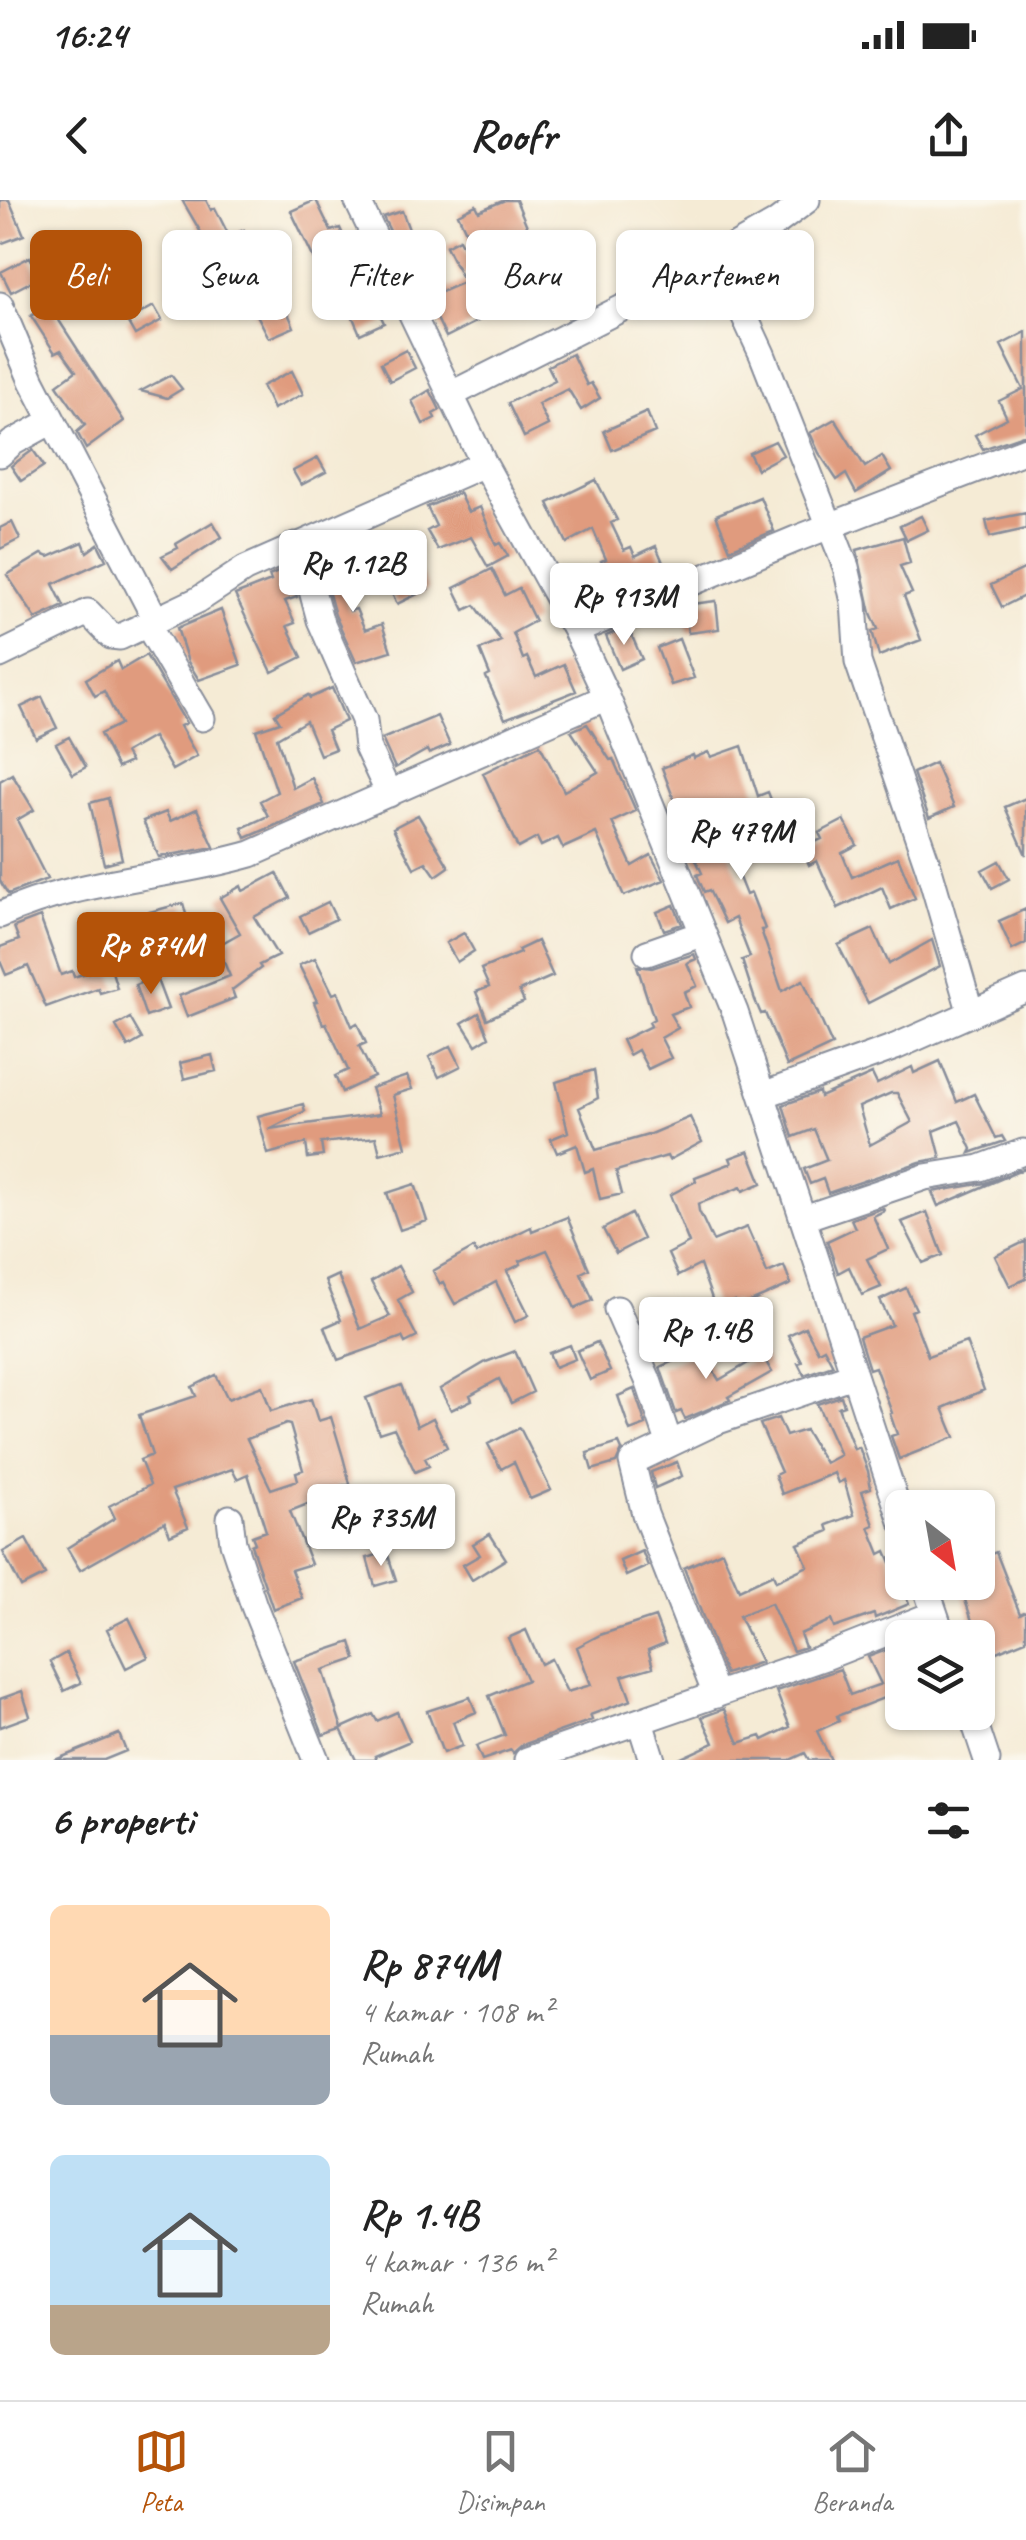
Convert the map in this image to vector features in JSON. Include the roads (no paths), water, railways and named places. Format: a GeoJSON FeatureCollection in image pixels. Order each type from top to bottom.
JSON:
{"type":"FeatureCollection","features":[{"type":"Feature","properties":{"kind":"street"},"geometry":{"type":"LineString","coordinates":[[358,200],[484,464],[576,631],[630,746],[735,1012],[892,1490]]}},
{"type":"Feature","properties":{"kind":"street"},"geometry":{"type":"LineString","coordinates":[[763,230],[807,200]]}},
{"type":"Feature","properties":{"kind":"street"},"geometry":{"type":"LineString","coordinates":[[0,305],[52,421],[202,718]]}},
{"type":"Feature","properties":{"kind":"street"},"geometry":{"type":"LineString","coordinates":[[450,395],[616,309]]}},
{"type":"Feature","properties":{"kind":"street"},"geometry":{"type":"LineString","coordinates":[[746,320],[846,567],[854,602],[858,662],[871,710],[928,870],[972,1014]]}},
{"type":"Feature","properties":{"kind":"street"},"geometry":{"type":"LineString","coordinates":[[0,454],[52,421]]}},
{"type":"Feature","properties":{"kind":"street"},"geometry":{"type":"LineString","coordinates":[[576,631],[662,593],[1026,450]]}},
{"type":"Feature","properties":{"kind":"street"},"geometry":{"type":"LineString","coordinates":[[0,656],[82,613],[92,614],[115,638],[198,600],[246,568],[484,464]]}},
{"type":"Feature","properties":{"kind":"street"},"geometry":{"type":"LineString","coordinates":[[295,545],[320,620],[364,720],[367,747],[389,794]]}},
{"type":"Feature","properties":{"kind":"street"},"geometry":{"type":"LineString","coordinates":[[0,915],[75,889],[212,865],[250,854],[607,697]]}},
{"type":"Feature","properties":{"kind":"street"},"geometry":{"type":"LineString","coordinates":[[647,953],[701,934]]}},
{"type":"Feature","properties":{"kind":"street"},"geometry":{"type":"LineString","coordinates":[[763,1095],[895,1047],[1026,989]]}},
{"type":"Feature","properties":{"kind":"street"},"geometry":{"type":"LineString","coordinates":[[804,1218],[925,1177],[980,1168],[1024,1152]]}},
{"type":"Feature","properties":{"kind":"street"},"geometry":{"type":"LineString","coordinates":[[617,1309],[648,1380],[669,1442]]}},
{"type":"Feature","properties":{"kind":"street"},"geometry":{"type":"LineString","coordinates":[[716,1694],[672,1587],[632,1469],[636,1459],[718,1421],[852,1375]]}},
{"type":"Feature","properties":{"kind":"street"},"geometry":{"type":"LineString","coordinates":[[230,1518],[254,1606],[316,1760]]}},
{"type":"Feature","properties":{"kind":"street"},"geometry":{"type":"LineString","coordinates":[[527,1760],[826,1656],[885,1640]]}},
{"type":"Feature","properties":{"kind":"street"},"geometry":{"type":"LineString","coordinates":[[640,1722],[652,1760]]}},
{"type":"Feature","properties":{"kind":"street"},"geometry":{"type":"LineString","coordinates":[[977,1730],[987,1760]]}}]}
